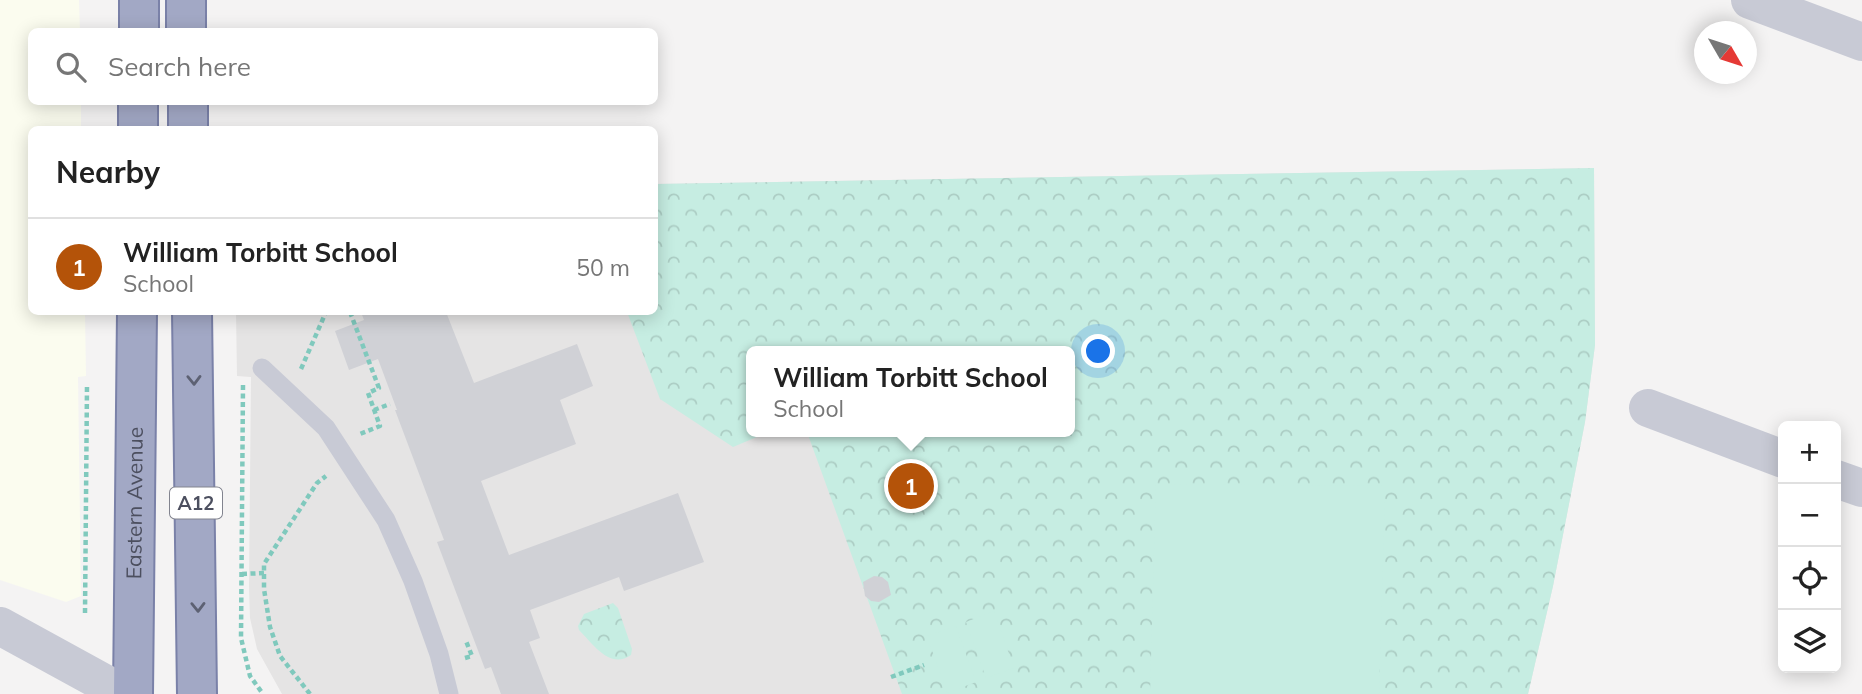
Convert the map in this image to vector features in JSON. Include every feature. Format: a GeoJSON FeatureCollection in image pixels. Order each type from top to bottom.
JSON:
{"type":"FeatureCollection","features":[{"type":"Feature","properties":{"kind":"highway"},"geometry":{"type":"LineString","coordinates":[[139,0],[139,28]]}},
{"type":"Feature","properties":{"kind":"highway"},"geometry":{"type":"LineString","coordinates":[[186,0],[186,28]]}},
{"type":"Feature","properties":{"kind":"highway"},"geometry":{"type":"LineString","coordinates":[[138,105],[138,126]]}},
{"type":"Feature","properties":{"kind":"highway"},"geometry":{"type":"LineString","coordinates":[[188,105],[188,126]]}},
{"type":"Feature","properties":{"kind":"highway","name":"Eastern Avenue"},"geometry":{"type":"LineString","coordinates":[[133,694],[136,315]]}},
{"type":"Feature","properties":{"kind":"highway","name":"A12"},"geometry":{"type":"LineString","coordinates":[[192,315],[197,694]]}},
{"type":"Feature","properties":{"kind":"street"},"geometry":{"type":"LineString","coordinates":[[1751,0],[1816,11],[1862,42]]}},
{"type":"Feature","properties":{"kind":"street"},"geometry":{"type":"LineString","coordinates":[[1648,408],[1778,457]]}},
{"type":"Feature","properties":{"kind":"street"},"geometry":{"type":"LineString","coordinates":[[1841,481],[1862,488]]}},
{"type":"Feature","properties":{"kind":"street"},"geometry":{"type":"LineString","coordinates":[[0,626],[124,694]]}},
{"type":"Feature","properties":{"kind":"lane"},"geometry":{"type":"LineString","coordinates":[[262,368],[326,428],[386,520],[413,581],[439,654],[449,694]]}},
{"type":"Feature","properties":{"kind":"path"},"geometry":{"type":"LineString","coordinates":[[296,376],[325,315]]}},
{"type":"Feature","properties":{"kind":"path"},"geometry":{"type":"LineString","coordinates":[[310,694],[280,656],[270,627],[264,564],[317,483],[337,467],[356,436],[380,426],[368,393],[379,388],[351,315]]}},
{"type":"Feature","properties":{"kind":"path"},"geometry":{"type":"LineString","coordinates":[[85,613],[87,385]]}},
{"type":"Feature","properties":{"kind":"path"},"geometry":{"type":"LineString","coordinates":[[243,385],[241,639],[250,676],[263,694]]}},
{"type":"Feature","properties":{"kind":"path"},"geometry":{"type":"LineString","coordinates":[[374,410],[390,404]]}},
{"type":"Feature","properties":{"kind":"path"},"geometry":{"type":"LineString","coordinates":[[242,574],[264,573]]}},
{"type":"Feature","properties":{"kind":"path"},"geometry":{"type":"LineString","coordinates":[[891,677],[924,665]]}},
{"type":"Feature","properties":{"kind":"shaded area"},"geometry":{"type":"Polygon","coordinates":[[[0,0],[79,0],[80,28],[28,28],[28,105],[81,105],[81,126],[28,126],[28,315],[85,315],[86,376],[78,377],[81,596],[66,602],[0,580],[0,0]]]}},
{"type":"Feature","properties":{"kind":"shaded area"},"geometry":{"type":"Polygon","coordinates":[[[1594,168],[1595,345],[1585,422],[1553,586],[1528,694],[282,694],[257,649],[250,618],[251,377],[237,376],[236,315],[658,315],[658,184],[1594,168]]]}},
{"type":"Feature","properties":{"kind":"green space"},"geometry":{"type":"Polygon","coordinates":[[[1594,168],[1595,345],[1585,422],[1553,586],[1528,694],[902,694],[809,437],[1075,437],[1075,346],[746,346],[746,437],[757,437],[733,447],[660,399],[628,315],[658,315],[658,184],[1594,168]]]}},
{"type":"Feature","properties":{"kind":"green space"},"geometry":{"type":"Polygon","coordinates":[[[1156,484],[1385,486],[1379,694],[1150,694],[1156,484]]]}},
{"type":"Feature","properties":{"kind":"green space"},"geometry":{"type":"Polygon","coordinates":[[[613,603],[618,608],[632,649],[631,655],[623,659],[602,653],[578,626],[584,614],[613,603]]]}},
{"type":"Feature","properties":{"kind":"green space"},"geometry":{"type":"Polygon","coordinates":[[[994,611],[1014,668],[986,678],[966,622],[994,611]]]}},
{"type":"Feature","properties":{"kind":"green space"},"geometry":{"type":"Polygon","coordinates":[[[956,626],[976,682],[947,693],[927,636],[956,626]]]}},
{"type":"Feature","properties":{"kind":"building"},"geometry":{"type":"Polygon","coordinates":[[[362,315],[447,315],[474,383],[577,344],[593,386],[560,400],[576,444],[481,481],[509,555],[678,493],[704,562],[624,591],[619,577],[530,610],[540,638],[529,642],[549,694],[501,694],[491,667],[485,669],[437,542],[444,540],[378,359],[349,370],[335,331],[364,320],[362,315]]]}},
{"type":"Feature","properties":{"kind":"building"},"geometry":{"type":"Polygon","coordinates":[[[874,576],[882,577],[888,582],[891,595],[879,602],[871,601],[865,596],[863,582],[874,576]]]}},
{"type":"Feature","properties":{"kind":"place","name":"William Torbitt School"},"geometry":{"type":"Point","coordinates":[911,486]}}]}
